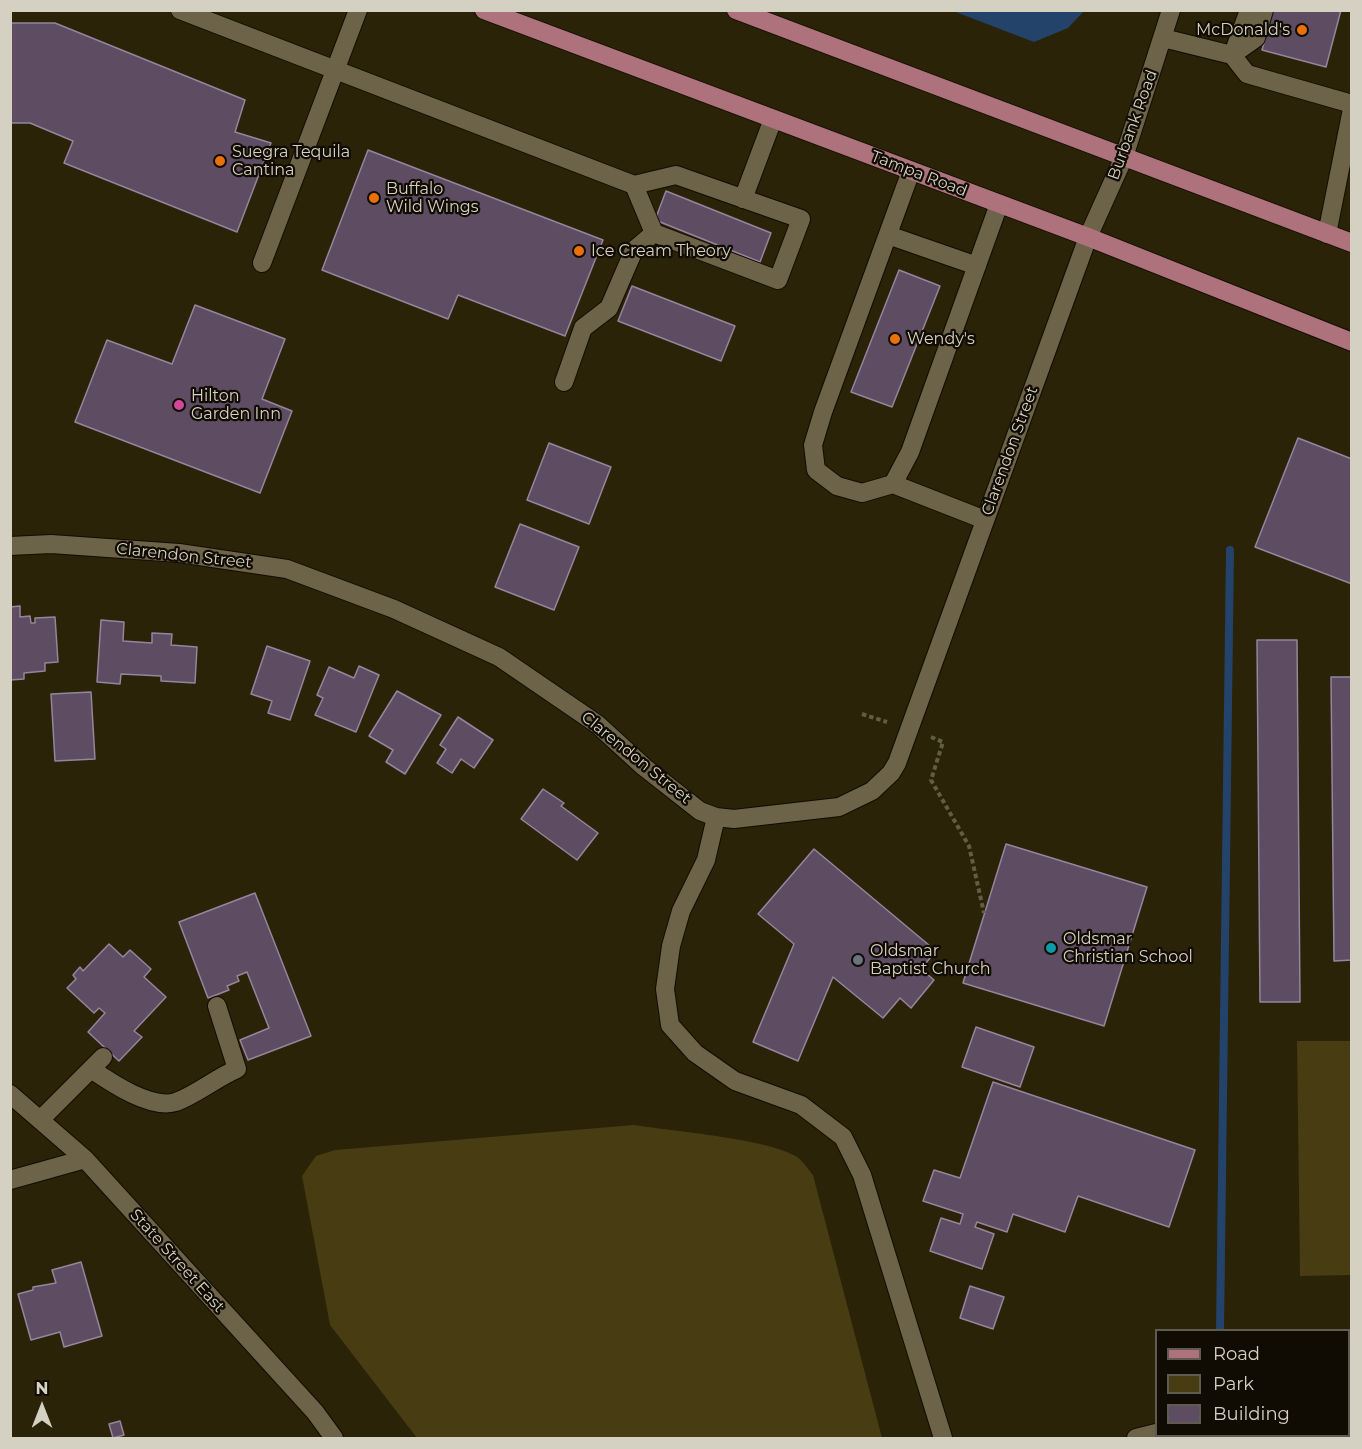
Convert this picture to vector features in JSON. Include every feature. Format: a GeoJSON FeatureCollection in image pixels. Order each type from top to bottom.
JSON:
{"type":"FeatureCollection","features":[{"type":"Feature","properties":{"kind":"main road","name":"Tampa Road"},"geometry":{"type":"LineString","coordinates":[[484,10],[1088,237],[1352,342]]}},
{"type":"Feature","properties":{"kind":"main road"},"geometry":{"type":"LineString","coordinates":[[736,10],[1352,243]]}},
{"type":"Feature","properties":{"kind":"street"},"geometry":{"type":"LineString","coordinates":[[180,10],[634,185],[676,176],[801,219],[778,280],[654,233],[634,185]]}},
{"type":"Feature","properties":{"kind":"street"},"geometry":{"type":"LineString","coordinates":[[262,263],[358,10]]}},
{"type":"Feature","properties":{"kind":"street","name":"Burbank Road"},"geometry":{"type":"LineString","coordinates":[[1088,237],[1124,157],[1171,10]]}},
{"type":"Feature","properties":{"kind":"street"},"geometry":{"type":"LineString","coordinates":[[1232,55],[1249,10]]}},
{"type":"Feature","properties":{"kind":"street"},"geometry":{"type":"LineString","coordinates":[[1232,55],[1256,38],[1264,10]]}},
{"type":"Feature","properties":{"kind":"street"},"geometry":{"type":"LineString","coordinates":[[1163,38],[1232,55],[1247,74],[1352,104]]}},
{"type":"Feature","properties":{"kind":"street"},"geometry":{"type":"LineString","coordinates":[[1327,234],[1352,109]]}},
{"type":"Feature","properties":{"kind":"street"},"geometry":{"type":"LineString","coordinates":[[743,199],[773,119]]}},
{"type":"Feature","properties":{"kind":"street"},"geometry":{"type":"LineString","coordinates":[[911,171],[813,445],[816,470],[837,486],[862,493],[893,484],[985,520]]}},
{"type":"Feature","properties":{"kind":"street"},"geometry":{"type":"LineString","coordinates":[[893,484],[910,452],[999,204]]}},
{"type":"Feature","properties":{"kind":"street"},"geometry":{"type":"LineString","coordinates":[[564,382],[583,328],[609,308],[634,250],[654,233]]}},
{"type":"Feature","properties":{"kind":"street"},"geometry":{"type":"LineString","coordinates":[[888,235],[977,266]]}},
{"type":"Feature","properties":{"kind":"street","name":"Clarendon Street"},"geometry":{"type":"LineString","coordinates":[[10,546],[51,544],[179,553],[287,569],[394,609],[499,657],[597,724],[644,767],[700,810],[716,817],[734,819],[839,807],[872,791],[891,773],[1088,237]]}},
{"type":"Feature","properties":{"kind":"street"},"geometry":{"type":"LineString","coordinates":[[716,817],[706,860],[681,911],[671,946],[665,989],[670,1025],[695,1053],[735,1081],[801,1105],[843,1137],[862,1175],[943,1438]]}},
{"type":"Feature","properties":{"kind":"street"},"geometry":{"type":"LineString","coordinates":[[40,1120],[97,1063],[120,1088],[153,1101],[174,1102],[237,1069],[217,1006]]}},
{"type":"Feature","properties":{"kind":"street","name":"State Street East"},"geometry":{"type":"LineString","coordinates":[[10,1094],[85,1159],[315,1412],[334,1438]]}},
{"type":"Feature","properties":{"kind":"street"},"geometry":{"type":"LineString","coordinates":[[10,1180],[85,1159]]}},
{"type":"Feature","properties":{"kind":"street"},"geometry":{"type":"LineString","coordinates":[[1136,1438],[1155,1433]]}},
{"type":"Feature","properties":{"kind":"path"},"geometry":{"type":"LineString","coordinates":[[943,741],[931,780],[969,846],[984,913]]}},
{"type":"Feature","properties":{"kind":"green space"},"geometry":{"type":"Polygon","coordinates":[[[1297,1041],[1351,1041],[1351,1275],[1300,1276],[1297,1041]]]}},
{"type":"Feature","properties":{"kind":"green space"},"geometry":{"type":"Polygon","coordinates":[[[634,1125],[719,1136],[765,1145],[797,1157],[813,1175],[882,1438],[417,1438],[330,1325],[302,1176],[316,1156],[335,1150],[634,1125]]]}},
{"type":"Feature","properties":{"kind":"water"},"geometry":{"type":"Polygon","coordinates":[[[953,11],[1084,11],[1068,28],[1034,42],[953,11]]]}},
{"type":"Feature","properties":{"kind":"building","name":"McDonald's"},"geometry":{"type":"Polygon","coordinates":[[[1273,10],[1341,10],[1326,67],[1262,50],[1273,10]]]}},
{"type":"Feature","properties":{"kind":"building"},"geometry":{"type":"Polygon","coordinates":[[[10,23],[55,23],[245,100],[235,132],[271,143],[237,232],[64,163],[73,141],[30,123],[10,123],[10,23]]]}},
{"type":"Feature","properties":{"kind":"building"},"geometry":{"type":"Polygon","coordinates":[[[368,150],[603,240],[565,336],[458,295],[448,319],[322,270],[368,150]]]}},
{"type":"Feature","properties":{"kind":"building"},"geometry":{"type":"Polygon","coordinates":[[[666,191],[771,233],[760,262],[655,220],[666,191]]]}},
{"type":"Feature","properties":{"kind":"building","name":"Wendy's"},"geometry":{"type":"Polygon","coordinates":[[[899,270],[940,286],[892,407],[851,392],[899,270]]]}},
{"type":"Feature","properties":{"kind":"building"},"geometry":{"type":"Polygon","coordinates":[[[632,286],[735,326],[721,361],[618,321],[632,286]]]}},
{"type":"Feature","properties":{"kind":"building","name":"Hilton Garden Inn"},"geometry":{"type":"Polygon","coordinates":[[[195,305],[285,339],[262,399],[292,411],[260,493],[75,422],[107,340],[172,364],[195,305]]]}},
{"type":"Feature","properties":{"kind":"building"},"geometry":{"type":"Polygon","coordinates":[[[1298,438],[1352,459],[1352,584],[1255,547],[1298,438]]]}},
{"type":"Feature","properties":{"kind":"building"},"geometry":{"type":"Polygon","coordinates":[[[549,443],[611,467],[589,524],[527,500],[549,443]]]}},
{"type":"Feature","properties":{"kind":"building"},"geometry":{"type":"Polygon","coordinates":[[[520,524],[579,547],[554,610],[495,587],[520,524]]]}},
{"type":"Feature","properties":{"kind":"building"},"geometry":{"type":"Polygon","coordinates":[[[20,606],[20,617],[30,616],[31,623],[35,623],[35,618],[55,617],[58,662],[45,663],[45,671],[24,673],[24,679],[10,680],[10,607],[20,606]]]}},
{"type":"Feature","properties":{"kind":"building"},"geometry":{"type":"Polygon","coordinates":[[[101,620],[124,622],[123,641],[152,643],[152,633],[172,634],[171,645],[197,647],[195,683],[161,681],[161,676],[121,674],[120,684],[97,682],[101,620]]]}},
{"type":"Feature","properties":{"kind":"building"},"geometry":{"type":"Polygon","coordinates":[[[1257,640],[1297,640],[1300,1002],[1260,1002],[1257,640]]]}},
{"type":"Feature","properties":{"kind":"building"},"geometry":{"type":"Polygon","coordinates":[[[267,646],[310,661],[290,720],[268,713],[272,701],[251,694],[267,646]]]}},
{"type":"Feature","properties":{"kind":"building"},"geometry":{"type":"Polygon","coordinates":[[[359,666],[379,675],[356,732],[315,715],[323,698],[317,695],[329,667],[354,678],[359,666]]]}},
{"type":"Feature","properties":{"kind":"building"},"geometry":{"type":"Polygon","coordinates":[[[1331,677],[1352,677],[1352,960],[1334,961],[1331,677]]]}},
{"type":"Feature","properties":{"kind":"building"},"geometry":{"type":"Polygon","coordinates":[[[397,691],[441,715],[405,774],[386,762],[393,750],[369,736],[397,691]]]}},
{"type":"Feature","properties":{"kind":"building"},"geometry":{"type":"Polygon","coordinates":[[[91,692],[95,759],[55,761],[51,694],[91,692]]]}},
{"type":"Feature","properties":{"kind":"building"},"geometry":{"type":"Polygon","coordinates":[[[458,717],[493,740],[474,768],[461,759],[452,773],[437,763],[446,749],[440,745],[458,717]]]}},
{"type":"Feature","properties":{"kind":"building"},"geometry":{"type":"Polygon","coordinates":[[[543,789],[564,803],[561,806],[598,833],[577,860],[521,819],[543,789]]]}},
{"type":"Feature","properties":{"kind":"building","name":"Oldsmar Christian School"},"geometry":{"type":"Polygon","coordinates":[[[1006,844],[1147,887],[1104,1026],[963,983],[1006,844]]]}},
{"type":"Feature","properties":{"kind":"building","name":"Oldsmar Baptist Church"},"geometry":{"type":"Polygon","coordinates":[[[814,849],[936,951],[921,969],[934,980],[911,1008],[900,998],[883,1018],[833,977],[798,1061],[753,1042],[794,944],[758,914],[814,849]]]}},
{"type":"Feature","properties":{"kind":"building"},"geometry":{"type":"Polygon","coordinates":[[[255,893],[311,1036],[248,1060],[240,1040],[269,1028],[247,972],[237,976],[239,981],[227,986],[229,990],[208,998],[179,922],[255,893]]]}},
{"type":"Feature","properties":{"kind":"building"},"geometry":{"type":"Polygon","coordinates":[[[109,944],[123,957],[130,950],[151,969],[144,977],[166,997],[134,1031],[142,1037],[119,1061],[88,1032],[105,1013],[99,1008],[94,1013],[67,988],[76,979],[73,975],[80,967],[83,971],[109,944]]]}},
{"type":"Feature","properties":{"kind":"building"},"geometry":{"type":"Polygon","coordinates":[[[976,1027],[1034,1047],[1020,1087],[962,1067],[976,1027]]]}},
{"type":"Feature","properties":{"kind":"building"},"geometry":{"type":"Polygon","coordinates":[[[993,1082],[1195,1150],[1169,1227],[1078,1196],[1065,1232],[1013,1214],[1007,1232],[977,1222],[975,1227],[994,1234],[982,1269],[930,1251],[941,1218],[960,1224],[963,1214],[923,1201],[934,1170],[960,1178],[993,1082]]]}},
{"type":"Feature","properties":{"kind":"building"},"geometry":{"type":"Polygon","coordinates":[[[81,1262],[102,1336],[64,1347],[60,1332],[31,1340],[18,1294],[33,1290],[33,1287],[56,1283],[52,1270],[81,1262]]]}},
{"type":"Feature","properties":{"kind":"building"},"geometry":{"type":"Polygon","coordinates":[[[970,1286],[1004,1297],[993,1329],[960,1318],[970,1286]]]}},
{"type":"Feature","properties":{"kind":"building"},"geometry":{"type":"Polygon","coordinates":[[[120,1421],[124,1435],[113,1438],[109,1424],[120,1421]]]}},
{"type":"Feature","properties":{"kind":"waterway"},"geometry":{"type":"LineString","coordinates":[[1220,1329],[1230,550]]}},
{"type":"Feature","properties":{"kind":"place","name":"McDonald's"},"geometry":{"type":"Point","coordinates":[1302,30]}},
{"type":"Feature","properties":{"kind":"place","name":"Suegra Tequila Cantina"},"geometry":{"type":"Point","coordinates":[220,161]}},
{"type":"Feature","properties":{"kind":"place","name":"Buffalo Wild Wings"},"geometry":{"type":"Point","coordinates":[374,198]}},
{"type":"Feature","properties":{"kind":"place","name":"Ice Cream Theory"},"geometry":{"type":"Point","coordinates":[579,251]}},
{"type":"Feature","properties":{"kind":"place","name":"Wendy's"},"geometry":{"type":"Point","coordinates":[895,339]}},
{"type":"Feature","properties":{"kind":"place","name":"Hilton Garden Inn"},"geometry":{"type":"Point","coordinates":[179,405]}},
{"type":"Feature","properties":{"kind":"place","name":"Oldsmar Christian School"},"geometry":{"type":"Point","coordinates":[1051,948]}},
{"type":"Feature","properties":{"kind":"place","name":"Oldsmar Baptist Church"},"geometry":{"type":"Point","coordinates":[858,960]}}]}
